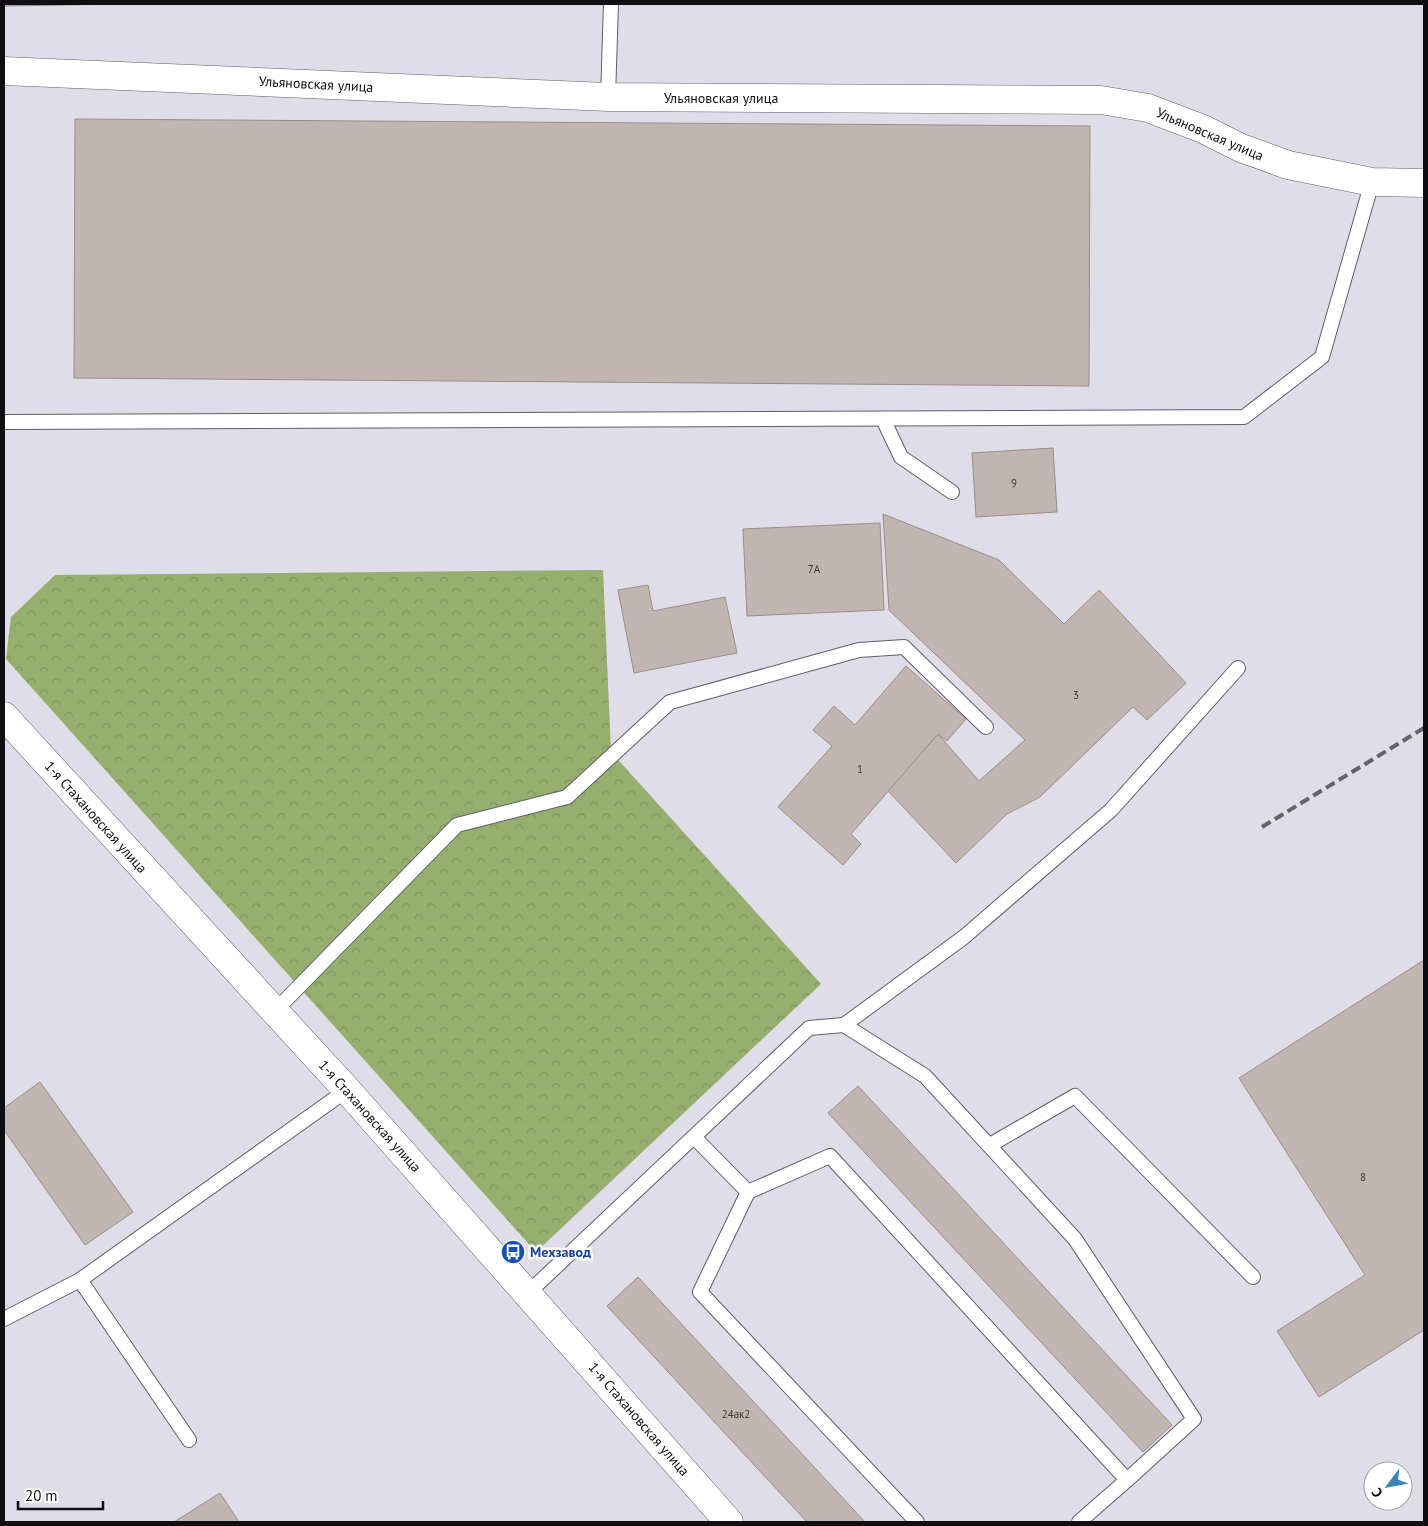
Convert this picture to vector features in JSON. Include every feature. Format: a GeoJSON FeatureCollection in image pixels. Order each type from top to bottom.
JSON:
{"type":"FeatureCollection","features":[{"type":"Feature","properties":{"kind":"street","name":"Ульяновская улица"},"geometry":{"type":"LineString","coordinates":[[4,70],[608,97],[1101,100],[1148,108],[1204,129],[1241,148],[1288,165],[1372,182],[1424,182]]}},
{"type":"Feature","properties":{"kind":"street","name":"1-я Стахановская улица"},"geometry":{"type":"LineString","coordinates":[[4,716],[347,1090],[729,1522]]}},
{"type":"Feature","properties":{"kind":"lane"},"geometry":{"type":"LineString","coordinates":[[608,97],[611,4]]}},
{"type":"Feature","properties":{"kind":"lane"},"geometry":{"type":"LineString","coordinates":[[4,422],[1244,417],[1322,357],[1372,182]]}},
{"type":"Feature","properties":{"kind":"lane"},"geometry":{"type":"LineString","coordinates":[[883,419],[901,457],[952,492]]}},
{"type":"Feature","properties":{"kind":"lane"},"geometry":{"type":"LineString","coordinates":[[274,1012],[457,825],[567,796],[670,702],[859,650],[904,647],[986,727]]}},
{"type":"Feature","properties":{"kind":"lane"},"geometry":{"type":"LineString","coordinates":[[528,1294],[809,1028],[844,1025],[964,938],[1111,810],[1238,668]]}},
{"type":"Feature","properties":{"kind":"lane"},"geometry":{"type":"LineString","coordinates":[[844,1025],[925,1076],[1075,1239],[1194,1419],[1079,1522]]}},
{"type":"Feature","properties":{"kind":"lane"},"geometry":{"type":"LineString","coordinates":[[4,1319],[80,1280],[347,1090]]}},
{"type":"Feature","properties":{"kind":"lane"},"geometry":{"type":"LineString","coordinates":[[990,1145],[1075,1096],[1253,1277]]}},
{"type":"Feature","properties":{"kind":"lane"},"geometry":{"type":"LineString","coordinates":[[694,1137],[748,1192]]}},
{"type":"Feature","properties":{"kind":"lane"},"geometry":{"type":"LineString","coordinates":[[917,1522],[700,1292],[748,1192],[830,1156],[1127,1480]]}},
{"type":"Feature","properties":{"kind":"lane"},"geometry":{"type":"LineString","coordinates":[[80,1280],[189,1440]]}},
{"type":"Feature","properties":{"kind":"green space"},"geometry":{"type":"Polygon","coordinates":[[[603,570],[611,752],[821,984],[536,1252],[6,659],[11,617],[55,575],[603,570]]]}},
{"type":"Feature","properties":{"kind":"building"},"geometry":{"type":"Polygon","coordinates":[[[4,4],[127,4],[4,6],[4,4]]]}},
{"type":"Feature","properties":{"kind":"building"},"geometry":{"type":"Polygon","coordinates":[[[75,119],[1090,126],[1089,386],[74,378],[75,119]]]}},
{"type":"Feature","properties":{"kind":"building"},"geometry":{"type":"Polygon","coordinates":[[[1053,448],[1057,512],[976,517],[972,453],[1053,448]]]}},
{"type":"Feature","properties":{"kind":"building"},"geometry":{"type":"Polygon","coordinates":[[[883,514],[999,560],[1064,624],[1099,590],[1186,683],[1147,720],[1133,707],[1040,797],[1007,814],[956,863],[888,791],[938,734],[979,781],[1025,740],[889,610],[883,514]]]}},
{"type":"Feature","properties":{"kind":"building"},"geometry":{"type":"Polygon","coordinates":[[[880,523],[884,610],[747,616],[743,529],[880,523]]]}},
{"type":"Feature","properties":{"kind":"building"},"geometry":{"type":"Polygon","coordinates":[[[648,585],[653,611],[725,597],[737,653],[634,673],[618,590],[648,585]]]}},
{"type":"Feature","properties":{"kind":"building"},"geometry":{"type":"Polygon","coordinates":[[[906,666],[966,719],[947,741],[938,734],[851,834],[861,844],[843,865],[778,807],[832,746],[813,730],[834,706],[855,725],[906,666]]]}},
{"type":"Feature","properties":{"kind":"building"},"geometry":{"type":"Polygon","coordinates":[[[1424,960],[1424,1330],[1319,1397],[1277,1331],[1365,1275],[1239,1078],[1424,960]]]}},
{"type":"Feature","properties":{"kind":"building"},"geometry":{"type":"Polygon","coordinates":[[[40,1082],[133,1212],[85,1245],[4,1130],[4,1108],[40,1082]]]}},
{"type":"Feature","properties":{"kind":"building"},"geometry":{"type":"Polygon","coordinates":[[[858,1086],[1172,1425],[1143,1452],[828,1113],[858,1086]]]}},
{"type":"Feature","properties":{"kind":"building"},"geometry":{"type":"Polygon","coordinates":[[[638,1277],[865,1522],[807,1522],[607,1306],[638,1277]]]}},
{"type":"Feature","properties":{"kind":"building"},"geometry":{"type":"Polygon","coordinates":[[[220,1493],[239,1522],[174,1522],[220,1493]]]}},
{"type":"Feature","properties":{"kind":"railway"},"geometry":{"type":"LineString","coordinates":[[1262,827],[1424,728]]}},
{"type":"Feature","properties":{"kind":"place","name":"Мехзавод"},"geometry":{"type":"Point","coordinates":[513,1252]}}]}
